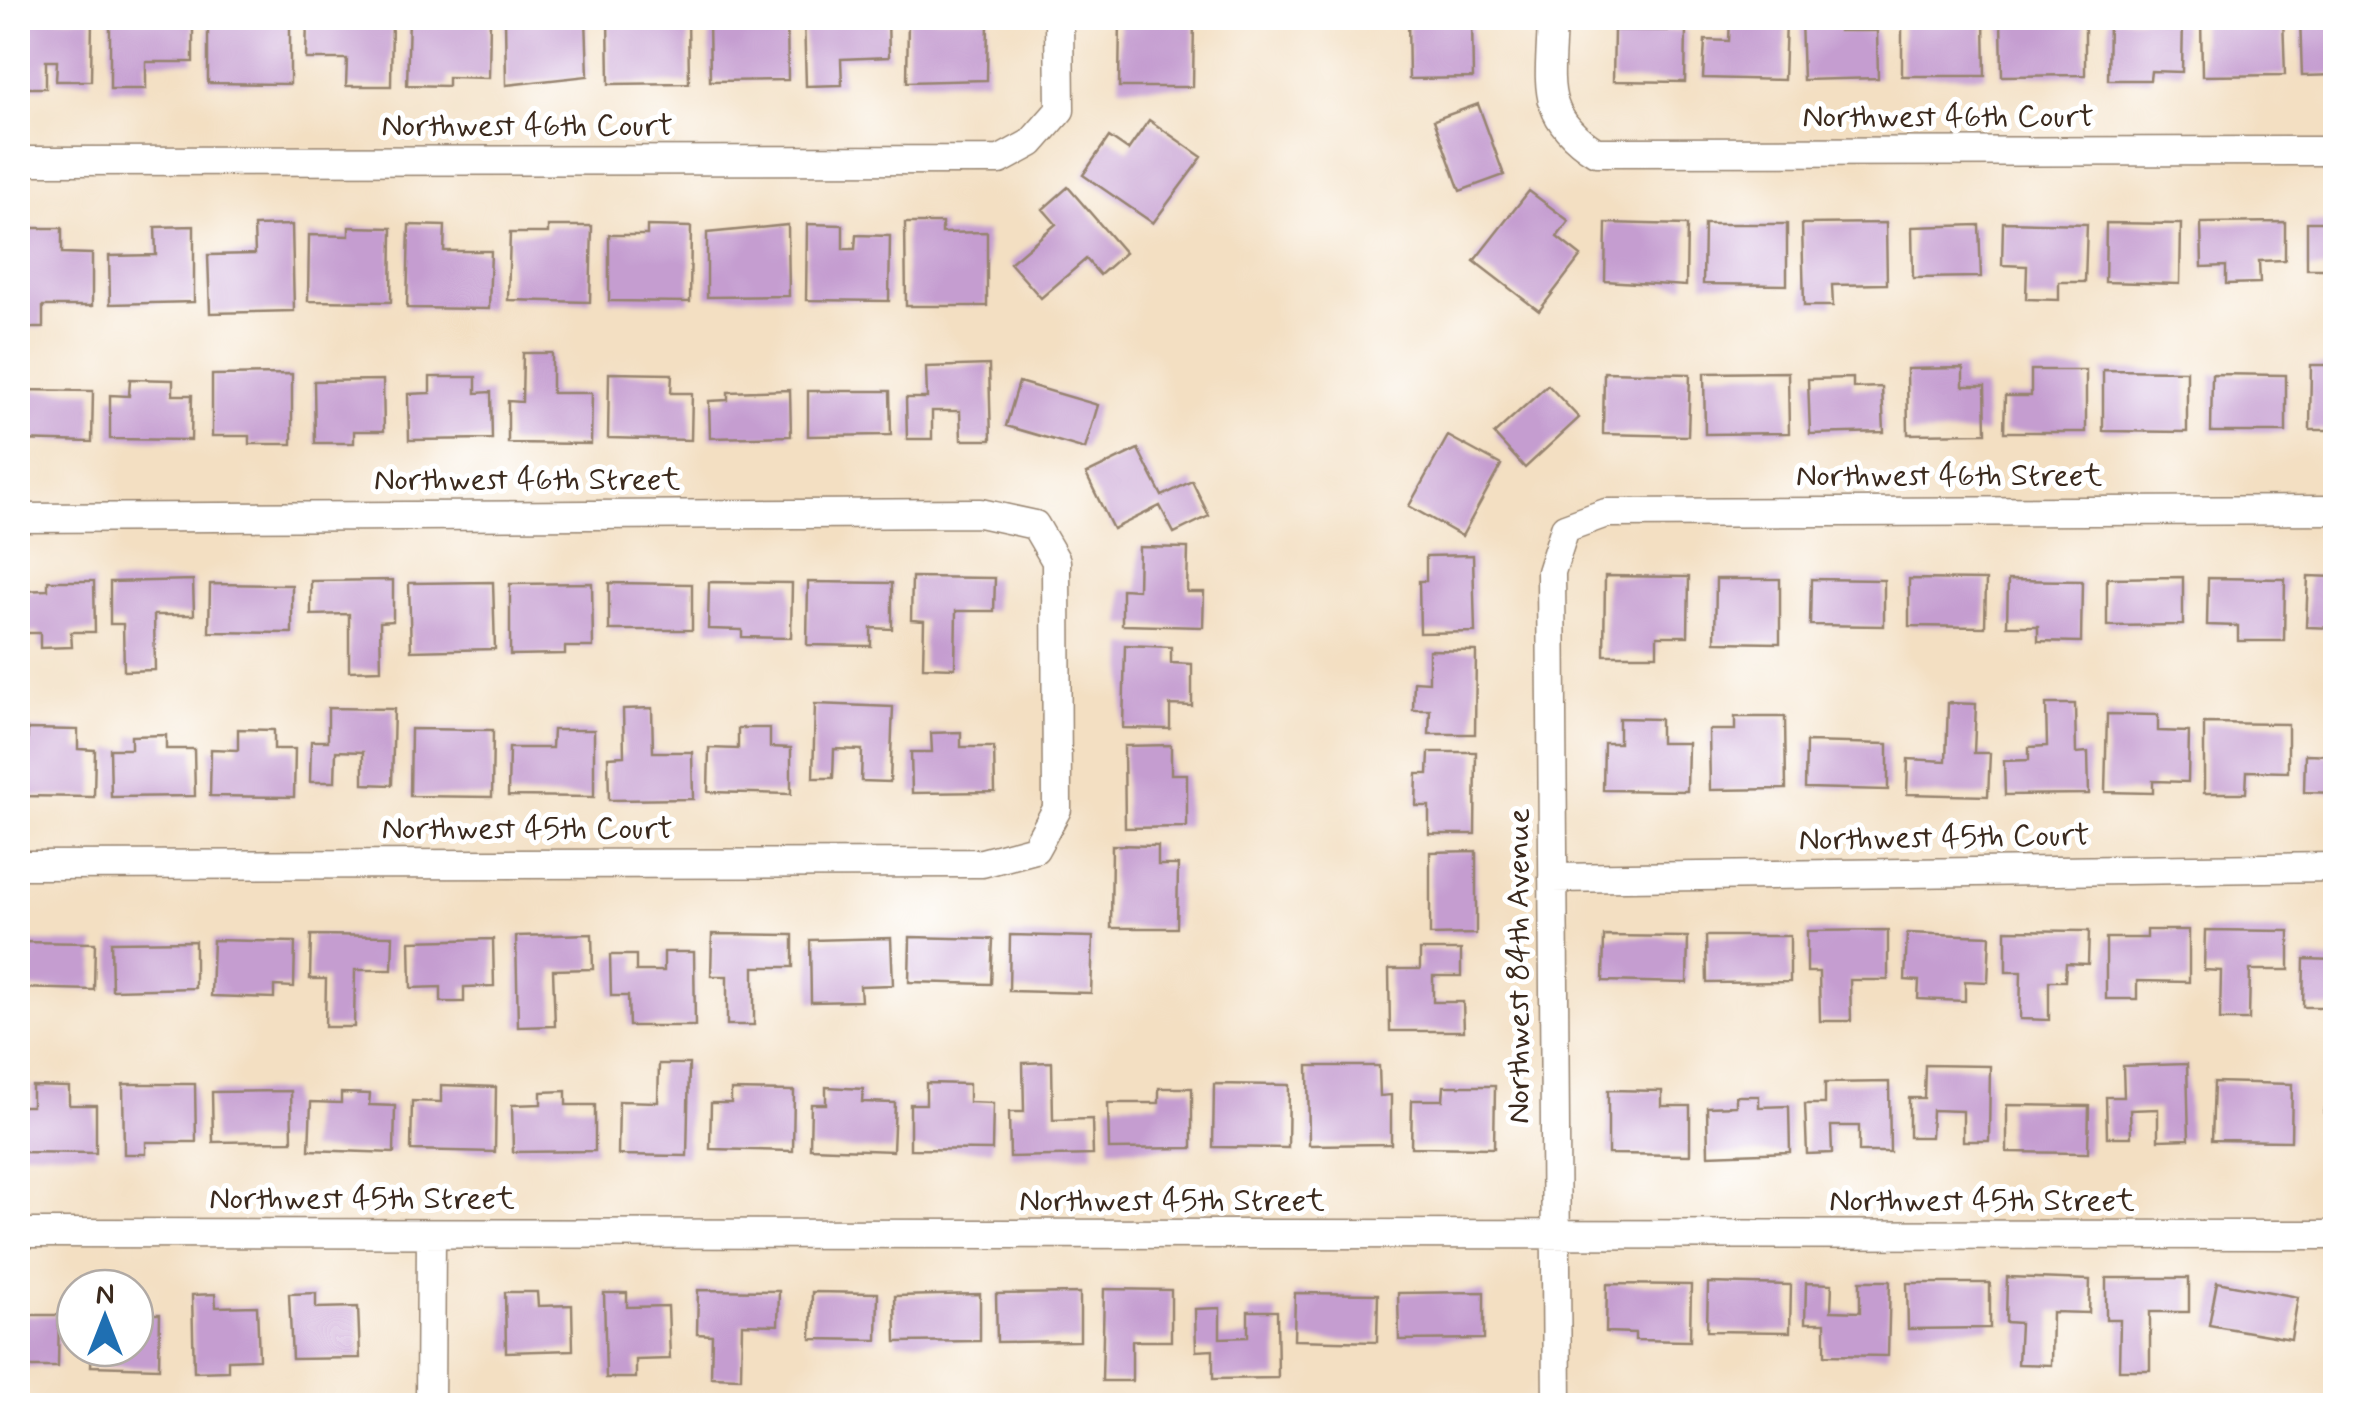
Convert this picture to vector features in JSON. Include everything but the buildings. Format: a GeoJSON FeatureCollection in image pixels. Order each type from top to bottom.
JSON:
{"type":"FeatureCollection","features":[{"type":"Feature","properties":{"kind":"street","name":"Northwest 46th Court"},"geometry":{"type":"LineString","coordinates":[[18,161],[1000,160],[1031,142],[1060,110],[1059,18]]}},
{"type":"Feature","properties":{"kind":"street","name":"Northwest 46th Court"},"geometry":{"type":"LineString","coordinates":[[1552,18],[1550,98],[1567,134],[1596,152],[2336,151]]}},
{"type":"Feature","properties":{"kind":"street","name":"Northwest 46th Street"},"geometry":{"type":"LineString","coordinates":[[1566,528],[1606,512],[2336,510]]}},
{"type":"Feature","properties":{"kind":"street","name":"Northwest 46th Street"},"geometry":{"type":"LineString","coordinates":[[18,518],[980,512],[1035,525],[1056,561],[1057,752],[1057,809],[1035,849]]}},
{"type":"Feature","properties":{"kind":"street","name":"Northwest 84th Avenue"},"geometry":{"type":"LineString","coordinates":[[1557,1406],[1550,572],[1566,528]]}},
{"type":"Feature","properties":{"kind":"street","name":"Northwest 45th Court"},"geometry":{"type":"LineString","coordinates":[[18,865],[982,863],[1035,849]]}},
{"type":"Feature","properties":{"kind":"street","name":"Northwest 45th Court"},"geometry":{"type":"LineString","coordinates":[[1553,878],[2336,867]]}},
{"type":"Feature","properties":{"kind":"street","name":"Northwest 45th Street"},"geometry":{"type":"LineString","coordinates":[[18,1233],[2327,1235]]}},
{"type":"Feature","properties":{"kind":"street"},"geometry":{"type":"LineString","coordinates":[[430,1406],[431,1235]]}}]}
